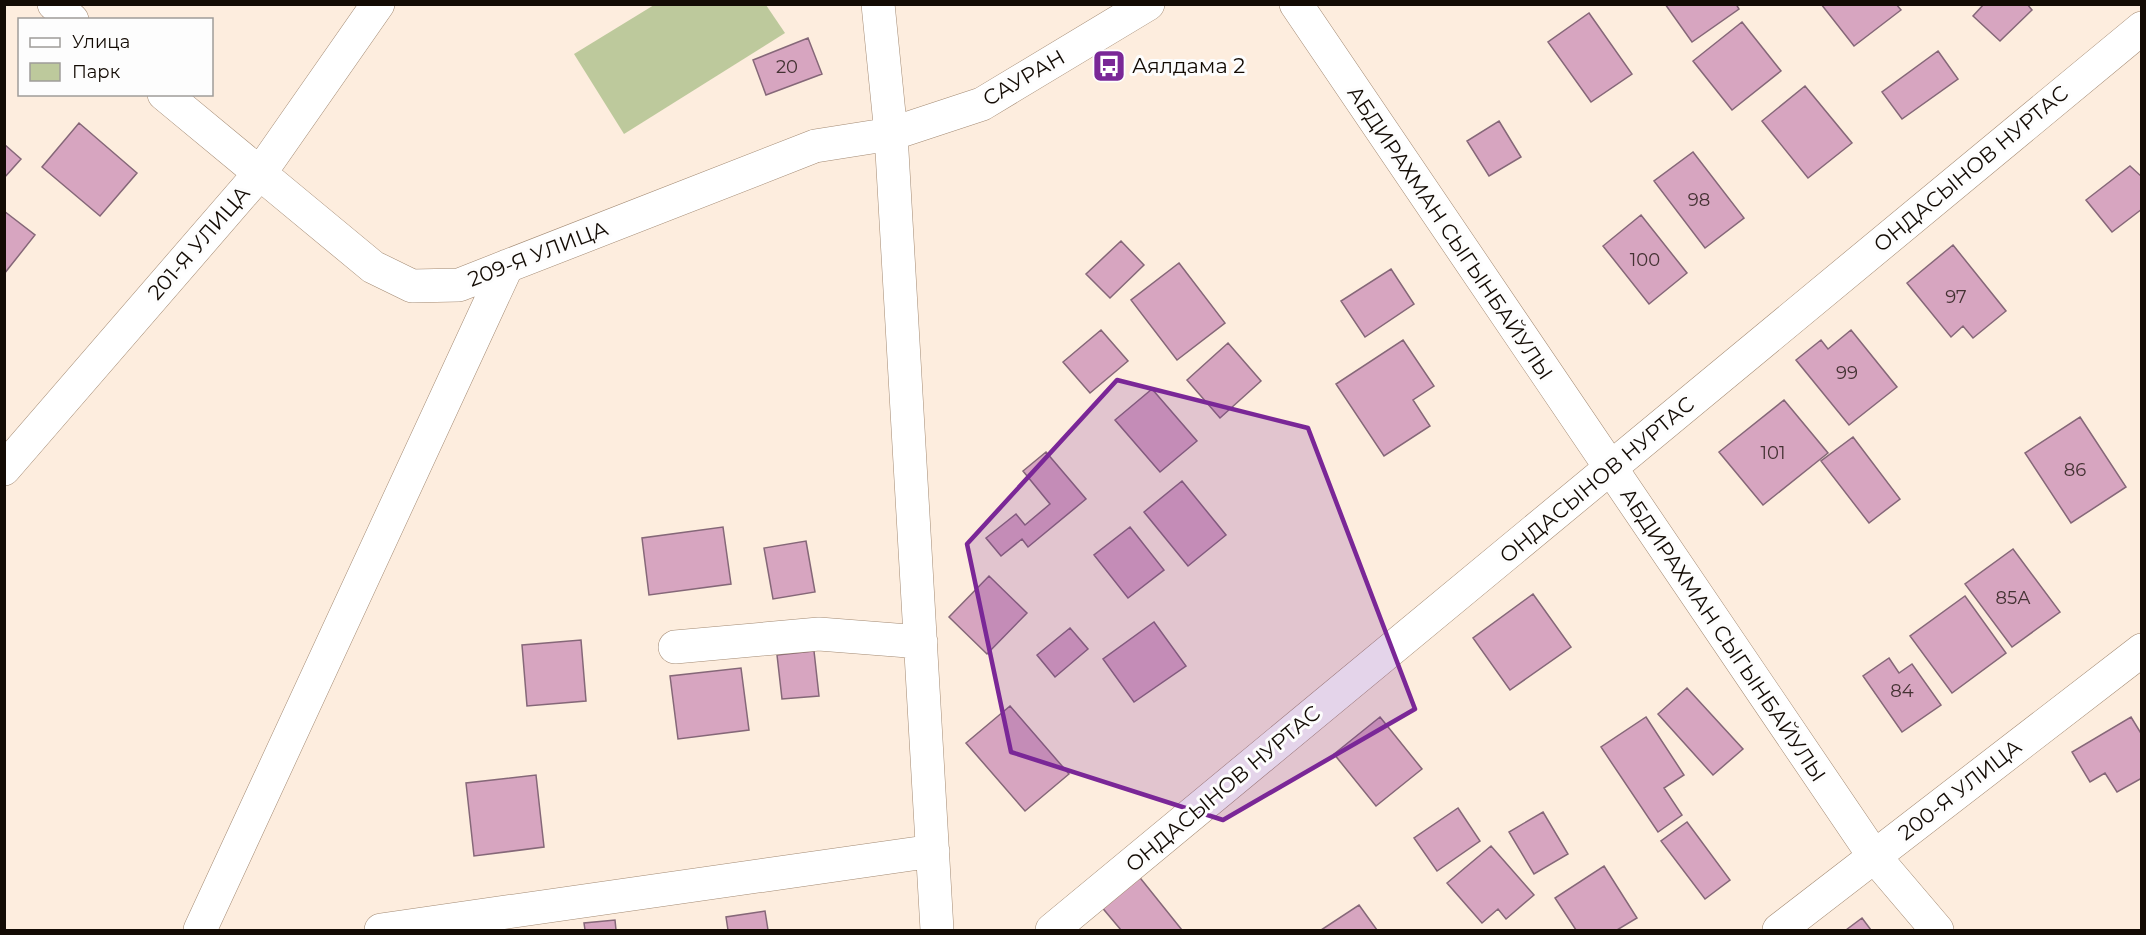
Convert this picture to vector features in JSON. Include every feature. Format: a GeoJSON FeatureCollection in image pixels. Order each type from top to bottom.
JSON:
{"type":"FeatureCollection","features":[{"type":"Feature","properties":{"kind":"street"},"geometry":{"type":"LineString","coordinates":[[54,4],[70,18]]}},
{"type":"Feature","properties":{"kind":"street","name":"201-Я УЛИЦА"},"geometry":{"type":"LineString","coordinates":[[4,469],[260,173],[378,4]]}},
{"type":"Feature","properties":{"kind":"street"},"geometry":{"type":"LineString","coordinates":[[878,4],[891,134],[938,930]]}},
{"type":"Feature","properties":{"kind":"street","name":"САУРАН"},"geometry":{"type":"LineString","coordinates":[[891,134],[981,104],[1148,4]]}},
{"type":"Feature","properties":{"kind":"street","name":"АБДИРАХМАН СЫГЫНБАЙУЛЫ"},"geometry":{"type":"LineString","coordinates":[[1296,4],[1874,856],[1937,930]]}},
{"type":"Feature","properties":{"kind":"street","name":"ОНДАСЫНОВ НУРТАС"},"geometry":{"type":"LineString","coordinates":[[1052,930],[2142,28]]}},
{"type":"Feature","properties":{"kind":"street","name":"209-Я УЛИЦА"},"geometry":{"type":"LineString","coordinates":[[166,96],[373,267],[412,286],[459,285],[815,146],[891,134]]}},
{"type":"Feature","properties":{"kind":"street"},"geometry":{"type":"LineString","coordinates":[[200,930],[507,266]]}},
{"type":"Feature","properties":{"kind":"street"},"geometry":{"type":"LineString","coordinates":[[675,647],[819,634],[921,642]]}},
{"type":"Feature","properties":{"kind":"street","name":"200-Я УЛИЦА"},"geometry":{"type":"LineString","coordinates":[[1779,930],[2142,650]]}},
{"type":"Feature","properties":{"kind":"street"},"geometry":{"type":"LineString","coordinates":[[381,930],[933,851]]}},
{"type":"Feature","properties":{"kind":"highlighted area"},"geometry":{"type":"Polygon","coordinates":[[[1117,380],[1308,428],[1415,709],[1223,820],[1011,752],[967,544],[1117,380]]]}},
{"type":"Feature","properties":{"kind":"green space"},"geometry":{"type":"Polygon","coordinates":[[[654,5],[766,5],[785,33],[624,134],[574,54],[654,5]]]}},
{"type":"Feature","properties":{"kind":"building"},"geometry":{"type":"Polygon","coordinates":[[[1665,4],[1736,4],[1739,9],[1692,42],[1665,4]]]}},
{"type":"Feature","properties":{"kind":"building"},"geometry":{"type":"Polygon","coordinates":[[[1821,4],[1896,4],[1901,10],[1854,46],[1821,4]]]}},
{"type":"Feature","properties":{"kind":"building"},"geometry":{"type":"Polygon","coordinates":[[[1984,4],[2027,4],[2032,10],[2000,41],[1973,16],[1984,4]]]}},
{"type":"Feature","properties":{"kind":"building"},"geometry":{"type":"Polygon","coordinates":[[[1589,13],[1632,74],[1591,102],[1548,42],[1589,13]]]}},
{"type":"Feature","properties":{"kind":"building"},"geometry":{"type":"Polygon","coordinates":[[[1742,22],[1781,71],[1732,110],[1693,61],[1742,22]]]}},
{"type":"Feature","properties":{"kind":"building"},"geometry":{"type":"Polygon","coordinates":[[[808,38],[822,74],[766,95],[753,60],[808,38]]]}},
{"type":"Feature","properties":{"kind":"building"},"geometry":{"type":"Polygon","coordinates":[[[1938,51],[1958,79],[1902,119],[1882,92],[1938,51]]]}},
{"type":"Feature","properties":{"kind":"building"},"geometry":{"type":"Polygon","coordinates":[[[1805,86],[1852,143],[1808,178],[1762,121],[1805,86]]]}},
{"type":"Feature","properties":{"kind":"building"},"geometry":{"type":"Polygon","coordinates":[[[1499,121],[1521,157],[1489,176],[1467,141],[1499,121]]]}},
{"type":"Feature","properties":{"kind":"building"},"geometry":{"type":"Polygon","coordinates":[[[79,123],[137,173],[100,216],[42,167],[79,123]]]}},
{"type":"Feature","properties":{"kind":"building"},"geometry":{"type":"Polygon","coordinates":[[[4,144],[21,159],[4,178],[4,144]]]}},
{"type":"Feature","properties":{"kind":"building"},"geometry":{"type":"Polygon","coordinates":[[[1693,152],[1744,218],[1705,248],[1654,181],[1693,152]]]}},
{"type":"Feature","properties":{"kind":"building"},"geometry":{"type":"Polygon","coordinates":[[[2130,166],[2142,177],[2142,209],[2112,232],[2086,200],[2130,166]]]}},
{"type":"Feature","properties":{"kind":"building"},"geometry":{"type":"Polygon","coordinates":[[[4,211],[35,235],[4,274],[4,211]]]}},
{"type":"Feature","properties":{"kind":"building"},"geometry":{"type":"Polygon","coordinates":[[[1641,215],[1687,273],[1649,304],[1603,246],[1641,215]]]}},
{"type":"Feature","properties":{"kind":"building"},"geometry":{"type":"Polygon","coordinates":[[[1121,241],[1144,265],[1110,298],[1086,274],[1121,241]]]}},
{"type":"Feature","properties":{"kind":"building"},"geometry":{"type":"Polygon","coordinates":[[[1953,245],[2006,311],[1973,338],[1963,326],[1951,337],[1907,283],[1953,245]]]}},
{"type":"Feature","properties":{"kind":"building"},"geometry":{"type":"Polygon","coordinates":[[[1179,263],[1225,323],[1177,360],[1131,300],[1179,263]]]}},
{"type":"Feature","properties":{"kind":"building"},"geometry":{"type":"Polygon","coordinates":[[[1391,269],[1414,304],[1365,337],[1341,301],[1391,269]]]}},
{"type":"Feature","properties":{"kind":"building"},"geometry":{"type":"Polygon","coordinates":[[[1101,330],[1128,361],[1090,393],[1063,362],[1101,330]]]}},
{"type":"Feature","properties":{"kind":"building"},"geometry":{"type":"Polygon","coordinates":[[[1851,330],[1897,387],[1849,425],[1796,360],[1821,340],[1828,349],[1851,330]]]}},
{"type":"Feature","properties":{"kind":"building"},"geometry":{"type":"Polygon","coordinates":[[[1403,340],[1434,386],[1413,400],[1430,426],[1384,456],[1336,384],[1403,340]]]}},
{"type":"Feature","properties":{"kind":"building"},"geometry":{"type":"Polygon","coordinates":[[[1228,343],[1261,381],[1220,418],[1187,380],[1228,343]]]}},
{"type":"Feature","properties":{"kind":"building"},"geometry":{"type":"Polygon","coordinates":[[[1152,389],[1197,441],[1160,472],[1115,420],[1152,389]]]}},
{"type":"Feature","properties":{"kind":"building"},"geometry":{"type":"Polygon","coordinates":[[[1784,400],[1828,453],[1763,505],[1719,452],[1784,400]]]}},
{"type":"Feature","properties":{"kind":"building"},"geometry":{"type":"Polygon","coordinates":[[[2080,417],[2126,487],[2071,523],[2025,453],[2080,417]]]}},
{"type":"Feature","properties":{"kind":"building"},"geometry":{"type":"Polygon","coordinates":[[[1853,437],[1900,499],[1869,523],[1821,461],[1853,437]]]}},
{"type":"Feature","properties":{"kind":"building"},"geometry":{"type":"Polygon","coordinates":[[[1046,452],[1086,499],[1028,547],[1022,539],[1001,556],[986,538],[1016,514],[1025,525],[1050,504],[1023,471],[1046,452]]]}},
{"type":"Feature","properties":{"kind":"building"},"geometry":{"type":"Polygon","coordinates":[[[1182,481],[1226,535],[1188,566],[1144,512],[1182,481]]]}},
{"type":"Feature","properties":{"kind":"building"},"geometry":{"type":"Polygon","coordinates":[[[723,527],[731,584],[649,595],[642,538],[723,527]]]}},
{"type":"Feature","properties":{"kind":"building"},"geometry":{"type":"Polygon","coordinates":[[[1130,527],[1164,570],[1128,598],[1094,555],[1130,527]]]}},
{"type":"Feature","properties":{"kind":"building"},"geometry":{"type":"Polygon","coordinates":[[[806,541],[815,592],[773,599],[764,548],[806,541]]]}},
{"type":"Feature","properties":{"kind":"building"},"geometry":{"type":"Polygon","coordinates":[[[2013,549],[2060,612],[2012,647],[1965,584],[2013,549]]]}},
{"type":"Feature","properties":{"kind":"building"},"geometry":{"type":"Polygon","coordinates":[[[989,576],[1027,613],[987,654],[949,617],[989,576]]]}},
{"type":"Feature","properties":{"kind":"building"},"geometry":{"type":"Polygon","coordinates":[[[1533,594],[1571,647],[1510,690],[1473,638],[1533,594]]]}},
{"type":"Feature","properties":{"kind":"building"},"geometry":{"type":"Polygon","coordinates":[[[1965,596],[2006,653],[1952,693],[1910,636],[1965,596]]]}},
{"type":"Feature","properties":{"kind":"building"},"geometry":{"type":"Polygon","coordinates":[[[1154,622],[1186,666],[1134,702],[1103,659],[1154,622]]]}},
{"type":"Feature","properties":{"kind":"building"},"geometry":{"type":"Polygon","coordinates":[[[1070,628],[1088,649],[1055,677],[1037,655],[1070,628]]]}},
{"type":"Feature","properties":{"kind":"building"},"geometry":{"type":"Polygon","coordinates":[[[581,640],[586,701],[527,706],[522,645],[581,640]]]}},
{"type":"Feature","properties":{"kind":"building"},"geometry":{"type":"Polygon","coordinates":[[[814,651],[819,696],[782,699],[777,655],[814,651]]]}},
{"type":"Feature","properties":{"kind":"building"},"geometry":{"type":"Polygon","coordinates":[[[1889,658],[1899,673],[1912,664],[1941,705],[1902,732],[1863,676],[1889,658]]]}},
{"type":"Feature","properties":{"kind":"building"},"geometry":{"type":"Polygon","coordinates":[[[741,668],[749,730],[678,739],[670,676],[741,668]]]}},
{"type":"Feature","properties":{"kind":"building"},"geometry":{"type":"Polygon","coordinates":[[[1687,688],[1743,749],[1713,775],[1658,714],[1687,688]]]}},
{"type":"Feature","properties":{"kind":"building"},"geometry":{"type":"Polygon","coordinates":[[[1010,706],[1069,774],[1025,811],[966,743],[1010,706]]]}},
{"type":"Feature","properties":{"kind":"building"},"geometry":{"type":"Polygon","coordinates":[[[1380,717],[1422,769],[1376,806],[1334,754],[1380,717]]]}},
{"type":"Feature","properties":{"kind":"building"},"geometry":{"type":"Polygon","coordinates":[[[1646,717],[1684,775],[1664,788],[1682,815],[1658,832],[1601,747],[1646,717]]]}},
{"type":"Feature","properties":{"kind":"building"},"geometry":{"type":"Polygon","coordinates":[[[2131,717],[2142,735],[2142,778],[2117,792],[2105,773],[2090,782],[2072,752],[2131,717]]]}},
{"type":"Feature","properties":{"kind":"building"},"geometry":{"type":"Polygon","coordinates":[[[536,775],[544,847],[474,856],[466,783],[536,775]]]}},
{"type":"Feature","properties":{"kind":"building"},"geometry":{"type":"Polygon","coordinates":[[[1458,808],[1480,841],[1437,871],[1414,838],[1458,808]]]}},
{"type":"Feature","properties":{"kind":"building"},"geometry":{"type":"Polygon","coordinates":[[[1543,812],[1568,854],[1534,874],[1509,832],[1543,812]]]}},
{"type":"Feature","properties":{"kind":"building"},"geometry":{"type":"Polygon","coordinates":[[[1687,822],[1730,880],[1705,899],[1661,841],[1687,822]]]}},
{"type":"Feature","properties":{"kind":"building"},"geometry":{"type":"Polygon","coordinates":[[[1491,846],[1534,895],[1506,919],[1498,909],[1482,923],[1447,883],[1491,846]]]}},
{"type":"Feature","properties":{"kind":"building"},"geometry":{"type":"Polygon","coordinates":[[[1604,866],[1637,918],[1617,930],[1576,930],[1555,898],[1604,866]]]}},
{"type":"Feature","properties":{"kind":"building"},"geometry":{"type":"Polygon","coordinates":[[[1137,874],[1182,930],[1121,930],[1100,905],[1137,874]]]}},
{"type":"Feature","properties":{"kind":"building"},"geometry":{"type":"Polygon","coordinates":[[[1359,905],[1377,930],[1321,930],[1359,905]]]}},
{"type":"Feature","properties":{"kind":"building"},"geometry":{"type":"Polygon","coordinates":[[[765,911],[768,930],[728,930],[726,917],[765,911]]]}},
{"type":"Feature","properties":{"kind":"building"},"geometry":{"type":"Polygon","coordinates":[[[1862,918],[1871,930],[1846,930],[1862,918]]]}},
{"type":"Feature","properties":{"kind":"building"},"geometry":{"type":"Polygon","coordinates":[[[615,920],[616,930],[585,930],[584,923],[615,920]]]}},
{"type":"Feature","properties":{"kind":"place","name":"Аялдама 2"},"geometry":{"type":"Point","coordinates":[1109,66]}}]}
